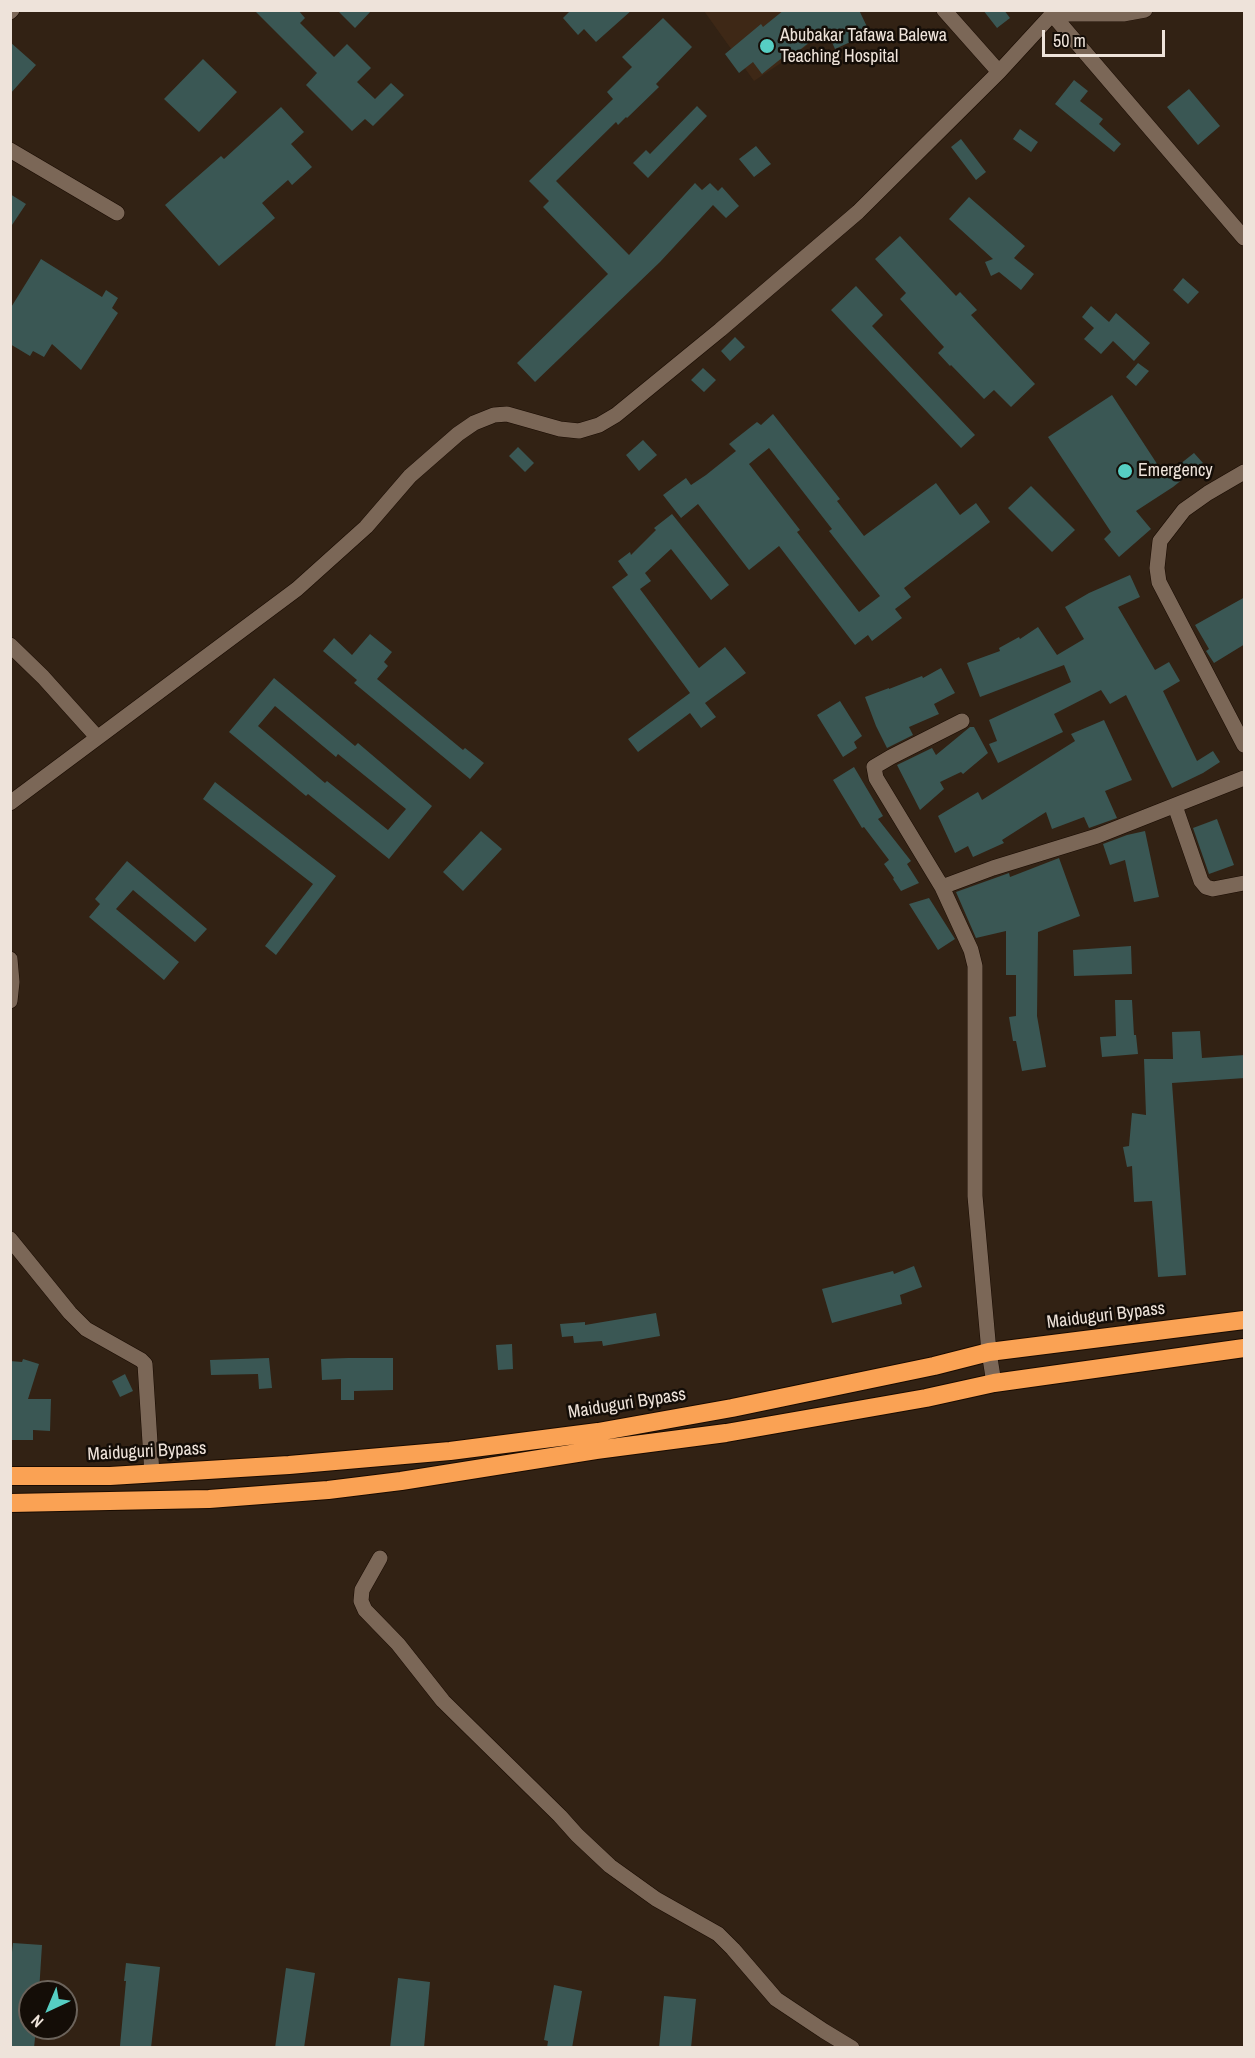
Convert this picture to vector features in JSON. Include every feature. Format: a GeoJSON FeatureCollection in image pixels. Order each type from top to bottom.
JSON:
{"type":"FeatureCollection","features":[{"type":"Feature","properties":{"kind":"highway","name":"Maiduguri Bypass"},"geometry":{"type":"LineString","coordinates":[[10,1476],[152,1474],[450,1451],[598,1432],[732,1408],[934,1366],[989,1352],[1245,1320]]}},
{"type":"Feature","properties":{"kind":"highway"},"geometry":{"type":"LineString","coordinates":[[10,1503],[209,1499],[328,1490],[401,1481],[596,1450],[726,1433],[926,1398],[994,1383],[1245,1348]]}},
{"type":"Feature","properties":{"kind":"street"},"geometry":{"type":"LineString","coordinates":[[944,10],[999,72]]}},
{"type":"Feature","properties":{"kind":"street"},"geometry":{"type":"LineString","coordinates":[[10,803],[297,589],[366,527],[410,476],[474,423],[494,415],[507,414],[560,429],[579,431],[599,425],[616,415],[835,234],[999,72],[1054,12],[1123,14],[1145,10]]}},
{"type":"Feature","properties":{"kind":"street"},"geometry":{"type":"LineString","coordinates":[[1054,12],[1245,238]]}},
{"type":"Feature","properties":{"kind":"street"},"geometry":{"type":"LineString","coordinates":[[10,150],[117,213]]}},
{"type":"Feature","properties":{"kind":"street"},"geometry":{"type":"LineString","coordinates":[[1245,472],[1184,510],[1160,541],[1156,568],[1159,582],[1245,745]]}},
{"type":"Feature","properties":{"kind":"street"},"geometry":{"type":"LineString","coordinates":[[10,645],[43,677],[97,738]]}},
{"type":"Feature","properties":{"kind":"street"},"geometry":{"type":"LineString","coordinates":[[962,721],[874,767],[876,778],[942,886],[968,941],[975,966],[975,1196],[989,1352],[994,1383]]}},
{"type":"Feature","properties":{"kind":"street"},"geometry":{"type":"LineString","coordinates":[[942,886],[1097,836],[1245,778]]}},
{"type":"Feature","properties":{"kind":"street"},"geometry":{"type":"LineString","coordinates":[[1175,806],[1201,881],[1206,887],[1213,890],[1245,883]]}},
{"type":"Feature","properties":{"kind":"street"},"geometry":{"type":"LineString","coordinates":[[10,959],[12,982],[10,1001]]}},
{"type":"Feature","properties":{"kind":"street"},"geometry":{"type":"LineString","coordinates":[[10,1239],[70,1313],[86,1329],[145,1364],[152,1474]]}},
{"type":"Feature","properties":{"kind":"street"},"geometry":{"type":"LineString","coordinates":[[380,1558],[362,1590],[361,1600],[365,1610],[399,1644],[443,1701],[610,1866],[656,1899],[718,1934],[733,1948],[776,1999],[852,2048]]}},
{"type":"Feature","properties":{"kind":"shaded area","name":"Abubakar Tafawa Balewa Teaching Hospital"},"geometry":{"type":"Polygon","coordinates":[[[704,11],[859,11],[754,81],[704,11]]]}},
{"type":"Feature","properties":{"kind":"building"},"geometry":{"type":"Polygon","coordinates":[[[254,10],[298,10],[305,18],[300,23],[334,57],[347,44],[371,68],[357,82],[375,99],[391,83],[404,95],[373,126],[365,119],[352,131],[306,85],[317,73],[254,10]]]}},
{"type":"Feature","properties":{"kind":"building"},"geometry":{"type":"Polygon","coordinates":[[[337,10],[372,10],[355,28],[337,10]]]}},
{"type":"Feature","properties":{"kind":"building"},"geometry":{"type":"Polygon","coordinates":[[[571,10],[632,10],[596,42],[584,29],[578,35],[563,18],[571,10]]]}},
{"type":"Feature","properties":{"kind":"building","name":"Abubakar Tafawa Balewa Teaching Hospital"},"geometry":{"type":"Polygon","coordinates":[[[784,10],[859,10],[870,33],[835,49],[826,29],[791,57],[788,53],[762,74],[753,62],[739,73],[725,54],[761,24],[763,27],[784,10]]]}},
{"type":"Feature","properties":{"kind":"building"},"geometry":{"type":"Polygon","coordinates":[[[983,10],[1004,10],[1010,18],[997,28],[983,10]]]}},
{"type":"Feature","properties":{"kind":"building"},"geometry":{"type":"Polygon","coordinates":[[[663,18],[692,47],[656,84],[659,87],[627,118],[618,125],[616,122],[556,181],[629,255],[695,183],[702,190],[710,183],[718,191],[722,187],[739,206],[726,218],[713,205],[660,262],[535,382],[517,363],[608,274],[543,207],[549,201],[529,181],[613,99],[607,92],[632,67],[622,57],[663,18]]]}},
{"type":"Feature","properties":{"kind":"building"},"geometry":{"type":"Polygon","coordinates":[[[10,42],[36,65],[10,94],[10,42]]]}},
{"type":"Feature","properties":{"kind":"building"},"geometry":{"type":"Polygon","coordinates":[[[203,59],[237,92],[199,132],[164,99],[203,59]]]}},
{"type":"Feature","properties":{"kind":"building"},"geometry":{"type":"Polygon","coordinates":[[[1074,80],[1088,91],[1080,101],[1103,119],[1099,124],[1121,144],[1114,152],[1055,104],[1074,80]]]}},
{"type":"Feature","properties":{"kind":"building"},"geometry":{"type":"Polygon","coordinates":[[[1189,89],[1220,126],[1198,145],[1167,107],[1189,89]]]}},
{"type":"Feature","properties":{"kind":"building"},"geometry":{"type":"Polygon","coordinates":[[[697,106],[707,116],[648,178],[633,163],[646,150],[650,154],[697,106]]]}},
{"type":"Feature","properties":{"kind":"building"},"geometry":{"type":"Polygon","coordinates":[[[281,107],[304,132],[291,144],[312,167],[292,185],[288,180],[262,203],[275,218],[219,266],[165,205],[221,156],[224,159],[281,107]]]}},
{"type":"Feature","properties":{"kind":"building"},"geometry":{"type":"Polygon","coordinates":[[[1020,129],[1038,142],[1031,152],[1013,139],[1020,129]]]}},
{"type":"Feature","properties":{"kind":"building"},"geometry":{"type":"Polygon","coordinates":[[[961,139],[986,172],[976,180],[951,147],[961,139]]]}},
{"type":"Feature","properties":{"kind":"building"},"geometry":{"type":"Polygon","coordinates":[[[756,146],[771,164],[754,177],[739,159],[756,146]]]}},
{"type":"Feature","properties":{"kind":"building"},"geometry":{"type":"Polygon","coordinates":[[[10,194],[26,204],[10,228],[10,194]]]}},
{"type":"Feature","properties":{"kind":"building"},"geometry":{"type":"Polygon","coordinates":[[[969,197],[1025,246],[1014,258],[1034,274],[1021,290],[999,272],[991,276],[985,262],[993,259],[949,219],[969,197]]]}},
{"type":"Feature","properties":{"kind":"building"},"geometry":{"type":"Polygon","coordinates":[[[900,236],[956,296],[960,292],[977,310],[971,315],[1035,384],[1011,407],[994,390],[984,399],[950,366],[938,353],[944,347],[900,299],[906,293],[875,259],[900,236]]]}},
{"type":"Feature","properties":{"kind":"building"},"geometry":{"type":"Polygon","coordinates":[[[41,259],[102,297],[106,290],[118,298],[112,308],[118,313],[81,370],[52,344],[44,357],[33,351],[30,356],[10,344],[10,309],[41,259]]]}},
{"type":"Feature","properties":{"kind":"building"},"geometry":{"type":"Polygon","coordinates":[[[1183,278],[1199,292],[1188,304],[1173,290],[1183,278]]]}},
{"type":"Feature","properties":{"kind":"building"},"geometry":{"type":"Polygon","coordinates":[[[856,286],[883,315],[872,326],[975,435],[961,448],[831,310],[856,286]]]}},
{"type":"Feature","properties":{"kind":"building"},"geometry":{"type":"Polygon","coordinates":[[[1091,306],[1109,322],[1116,313],[1150,343],[1134,361],[1113,341],[1101,354],[1084,339],[1094,328],[1082,317],[1091,306]]]}},
{"type":"Feature","properties":{"kind":"building"},"geometry":{"type":"Polygon","coordinates":[[[735,337],[745,347],[730,361],[721,351],[735,337]]]}},
{"type":"Feature","properties":{"kind":"building"},"geometry":{"type":"Polygon","coordinates":[[[1138,363],[1149,371],[1136,386],[1126,377],[1138,363]]]}},
{"type":"Feature","properties":{"kind":"building"},"geometry":{"type":"Polygon","coordinates":[[[703,368],[716,380],[704,392],[691,380],[703,368]]]}},
{"type":"Feature","properties":{"kind":"building"},"geometry":{"type":"Polygon","coordinates":[[[1112,395],[1165,476],[1194,453],[1203,463],[1173,487],[1136,511],[1151,529],[1119,557],[1104,539],[1111,532],[1048,437],[1112,395]]]}},
{"type":"Feature","properties":{"kind":"building"},"geometry":{"type":"Polygon","coordinates":[[[773,414],[840,499],[837,501],[864,536],[936,483],[960,515],[976,503],[990,522],[904,588],[911,597],[895,609],[902,618],[872,641],[868,635],[855,645],[779,546],[749,570],[698,504],[681,518],[663,495],[686,478],[691,485],[706,475],[736,451],[729,444],[757,422],[761,425],[773,414]],[[769,448],[749,464],[800,530],[797,532],[859,612],[880,596],[829,531],[832,529],[769,448]]]}},
{"type":"Feature","properties":{"kind":"building"},"geometry":{"type":"Polygon","coordinates":[[[643,440],[657,455],[639,471],[626,455],[643,440]]]}},
{"type":"Feature","properties":{"kind":"building"},"geometry":{"type":"Polygon","coordinates":[[[518,447],[534,463],[525,472],[509,456],[518,447]]]}},
{"type":"Feature","properties":{"kind":"building"},"geometry":{"type":"Polygon","coordinates":[[[1031,486],[1075,530],[1052,552],[1008,508],[1031,486]]]}},
{"type":"Feature","properties":{"kind":"building"},"geometry":{"type":"Polygon","coordinates":[[[672,514],[729,585],[711,600],[671,549],[645,573],[651,581],[640,589],[699,668],[725,647],[746,673],[705,703],[716,717],[701,728],[690,713],[638,752],[628,739],[690,693],[612,587],[628,575],[618,561],[630,552],[631,555],[656,530],[654,528],[672,514]]]}},
{"type":"Feature","properties":{"kind":"building"},"geometry":{"type":"Polygon","coordinates":[[[1130,575],[1140,597],[1118,607],[1155,670],[1169,662],[1180,681],[1163,691],[1197,761],[1213,751],[1220,762],[1172,788],[1126,695],[1110,704],[1101,690],[1054,714],[1063,732],[998,763],[989,744],[997,741],[989,720],[1071,682],[1064,665],[980,697],[967,663],[1000,651],[999,648],[1019,637],[1020,639],[1038,627],[1057,655],[1084,639],[1065,607],[1089,593],[1130,575]]]}},
{"type":"Feature","properties":{"kind":"building"},"geometry":{"type":"Polygon","coordinates":[[[1245,597],[1245,644],[1214,663],[1195,625],[1245,597]]]}},
{"type":"Feature","properties":{"kind":"building"},"geometry":{"type":"Polygon","coordinates":[[[370,634],[392,652],[384,662],[388,666],[377,679],[463,750],[465,748],[484,763],[470,779],[354,683],[357,680],[323,651],[334,638],[352,655],[370,634]]]}},
{"type":"Feature","properties":{"kind":"building"},"geometry":{"type":"Polygon","coordinates":[[[941,668],[955,693],[934,704],[939,714],[909,727],[913,735],[887,748],[865,697],[922,676],[923,678],[941,668]]]}},
{"type":"Feature","properties":{"kind":"building"},"geometry":{"type":"Polygon","coordinates":[[[274,678],[355,746],[358,743],[432,806],[389,859],[308,794],[306,796],[229,732],[274,678]],[[275,706],[258,726],[325,783],[327,781],[388,830],[406,809],[338,754],[336,757],[275,706]]]}},
{"type":"Feature","properties":{"kind":"building"},"geometry":{"type":"Polygon","coordinates":[[[840,701],[862,736],[854,742],[857,748],[843,757],[817,715],[840,701]]]}},
{"type":"Feature","properties":{"kind":"building"},"geometry":{"type":"Polygon","coordinates":[[[1104,720],[1132,780],[1105,791],[1117,818],[1089,828],[1084,817],[1052,829],[1046,812],[1002,840],[1004,843],[973,857],[968,846],[955,853],[938,816],[978,792],[982,800],[1075,741],[1071,734],[1104,720]]]}},
{"type":"Feature","properties":{"kind":"building"},"geometry":{"type":"Polygon","coordinates":[[[970,727],[974,727],[988,753],[963,774],[961,772],[940,782],[944,789],[920,810],[897,765],[932,748],[936,755],[970,727]]]}},
{"type":"Feature","properties":{"kind":"building"},"geometry":{"type":"Polygon","coordinates":[[[854,767],[883,816],[878,819],[911,861],[907,864],[919,883],[901,891],[884,864],[889,860],[864,827],[862,828],[833,780],[854,767]]]}},
{"type":"Feature","properties":{"kind":"building"},"geometry":{"type":"Polygon","coordinates":[[[215,782],[336,876],[276,955],[265,946],[313,884],[203,799],[215,782]]]}},
{"type":"Feature","properties":{"kind":"building"},"geometry":{"type":"Polygon","coordinates":[[[1217,819],[1234,865],[1209,874],[1193,828],[1217,819]]]}},
{"type":"Feature","properties":{"kind":"building"},"geometry":{"type":"Polygon","coordinates":[[[481,831],[502,849],[463,891],[443,872],[481,831]]]}},
{"type":"Feature","properties":{"kind":"building"},"geometry":{"type":"Polygon","coordinates":[[[1145,831],[1159,897],[1134,902],[1125,860],[1110,865],[1103,844],[1145,831]]]}},
{"type":"Feature","properties":{"kind":"building"},"geometry":{"type":"Polygon","coordinates":[[[1059,858],[1080,916],[1038,932],[1037,1016],[1046,1067],[1022,1071],[1009,1017],[1016,1016],[1016,975],[1006,975],[1006,931],[976,938],[956,892],[1009,873],[1010,877],[1059,858]]]}},
{"type":"Feature","properties":{"kind":"building"},"geometry":{"type":"Polygon","coordinates":[[[127,861],[207,929],[195,942],[133,890],[116,909],[179,962],[164,980],[89,917],[100,904],[95,899],[127,861]]]}},
{"type":"Feature","properties":{"kind":"building"},"geometry":{"type":"Polygon","coordinates":[[[929,898],[955,939],[938,950],[909,904],[929,898]]]}},
{"type":"Feature","properties":{"kind":"building"},"geometry":{"type":"Polygon","coordinates":[[[1131,946],[1132,974],[1074,976],[1073,950],[1131,946]]]}},
{"type":"Feature","properties":{"kind":"building"},"geometry":{"type":"Polygon","coordinates":[[[1115,1000],[1132,1000],[1134,1035],[1136,1035],[1138,1054],[1102,1057],[1100,1037],[1116,1036],[1115,1000]]]}},
{"type":"Feature","properties":{"kind":"building"},"geometry":{"type":"Polygon","coordinates":[[[1200,1031],[1202,1058],[1245,1055],[1245,1078],[1172,1083],[1186,1275],[1158,1277],[1152,1201],[1134,1202],[1132,1166],[1127,1167],[1123,1147],[1129,1146],[1132,1113],[1146,1115],[1144,1059],[1173,1059],[1172,1032],[1200,1031]]]}},
{"type":"Feature","properties":{"kind":"building"},"geometry":{"type":"Polygon","coordinates":[[[914,1266],[922,1287],[900,1295],[902,1304],[832,1323],[822,1289],[893,1271],[894,1274],[914,1266]]]}},
{"type":"Feature","properties":{"kind":"building"},"geometry":{"type":"Polygon","coordinates":[[[656,1313],[660,1336],[603,1346],[602,1341],[574,1343],[573,1336],[562,1337],[560,1324],[585,1322],[585,1325],[656,1313]]]}},
{"type":"Feature","properties":{"kind":"building"},"geometry":{"type":"Polygon","coordinates":[[[512,1344],[513,1369],[498,1370],[496,1345],[512,1344]]]}},
{"type":"Feature","properties":{"kind":"building"},"geometry":{"type":"Polygon","coordinates":[[[269,1358],[272,1388],[259,1389],[258,1374],[211,1375],[210,1360],[269,1358]]]}},
{"type":"Feature","properties":{"kind":"building"},"geometry":{"type":"Polygon","coordinates":[[[393,1358],[393,1390],[354,1391],[354,1400],[341,1400],[341,1379],[322,1380],[321,1359],[393,1358]]]}},
{"type":"Feature","properties":{"kind":"building"},"geometry":{"type":"Polygon","coordinates":[[[23,1359],[39,1364],[28,1399],[51,1399],[50,1431],[33,1430],[33,1440],[10,1440],[10,1361],[22,1362],[23,1359]]]}},
{"type":"Feature","properties":{"kind":"building"},"geometry":{"type":"Polygon","coordinates":[[[125,1374],[133,1391],[120,1397],[112,1381],[125,1374]]]}},
{"type":"Feature","properties":{"kind":"building"},"geometry":{"type":"Polygon","coordinates":[[[13,1943],[42,1945],[40,1980],[18,1980],[18,2040],[35,2040],[34,2048],[10,2048],[10,1971],[13,1943]]]}},
{"type":"Feature","properties":{"kind":"building"},"geometry":{"type":"Polygon","coordinates":[[[126,1963],[160,1967],[151,2048],[120,2046],[126,1963]]]}},
{"type":"Feature","properties":{"kind":"building"},"geometry":{"type":"Polygon","coordinates":[[[286,1968],[315,1973],[304,2048],[275,2048],[286,1968]]]}},
{"type":"Feature","properties":{"kind":"building"},"geometry":{"type":"Polygon","coordinates":[[[398,1978],[430,1982],[424,2048],[390,2048],[398,1978]]]}},
{"type":"Feature","properties":{"kind":"building"},"geometry":{"type":"Polygon","coordinates":[[[554,1985],[582,1991],[572,2048],[547,2048],[548,2041],[544,2040],[554,1985]]]}},
{"type":"Feature","properties":{"kind":"building"},"geometry":{"type":"Polygon","coordinates":[[[664,1996],[696,1999],[691,2048],[659,2048],[664,1996]]]}},
{"type":"Feature","properties":{"kind":"place","name":"Abubakar Tafawa Balewa Teaching Hospital"},"geometry":{"type":"Point","coordinates":[767,46]}},
{"type":"Feature","properties":{"kind":"place","name":"Emergency"},"geometry":{"type":"Point","coordinates":[1125,471]}}]}
